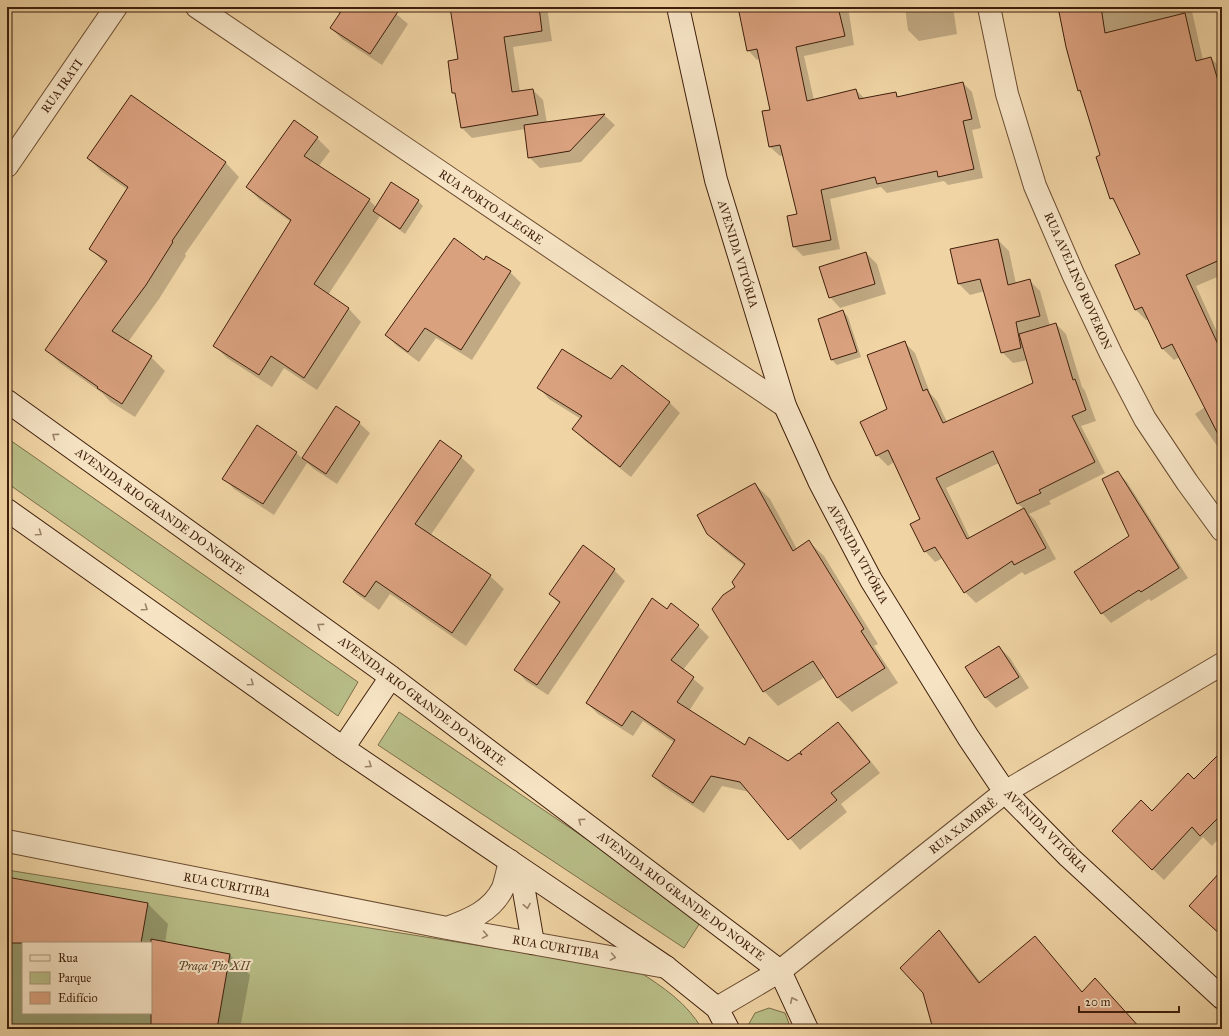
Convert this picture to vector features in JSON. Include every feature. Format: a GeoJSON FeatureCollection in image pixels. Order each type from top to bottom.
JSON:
{"type":"FeatureCollection","features":[{"type":"Feature","properties":{"kind":"street","name":"RUA IRATI"},"geometry":{"type":"LineString","coordinates":[[7,166],[116,7]]}},
{"type":"Feature","properties":{"kind":"street","name":"RUA PORTO ALEGRE"},"geometry":{"type":"LineString","coordinates":[[197,7],[785,406]]}},
{"type":"Feature","properties":{"kind":"street","name":"AVENIDA VITÓRIA"},"geometry":{"type":"LineString","coordinates":[[678,7],[716,180],[785,406],[820,483],[871,580],[931,678],[1005,792],[1069,857],[1222,998]]}},
{"type":"Feature","properties":{"kind":"street","name":"RUA AVELINO ROVERON"},"geometry":{"type":"LineString","coordinates":[[989,7],[1006,94],[1035,186],[1073,274],[1111,354],[1145,419],[1187,482],[1222,530]]}},
{"type":"Feature","properties":{"kind":"street","name":"AVENIDA RIO GRANDE DO NORTE"},"geometry":{"type":"LineString","coordinates":[[7,401],[391,677],[780,971],[807,1029]]}},
{"type":"Feature","properties":{"kind":"street"},"geometry":{"type":"LineString","coordinates":[[7,510],[343,748],[666,967],[717,1008],[728,1029]]}},
{"type":"Feature","properties":{"kind":"street","name":"RUA XAMBRÊ"},"geometry":{"type":"LineString","coordinates":[[717,1008],[780,971],[1005,792],[1222,664]]}},
{"type":"Feature","properties":{"kind":"street"},"geometry":{"type":"LineString","coordinates":[[343,748],[391,677]]}},
{"type":"Feature","properties":{"kind":"street","name":"RUA CURITIBA"},"geometry":{"type":"LineString","coordinates":[[7,841],[447,928],[666,967]]}},
{"type":"Feature","properties":{"kind":"street"},"geometry":{"type":"LineString","coordinates":[[447,928],[472,918],[489,907],[503,888],[515,865]]}},
{"type":"Feature","properties":{"kind":"street"},"geometry":{"type":"LineString","coordinates":[[515,865],[533,943]]}},
{"type":"Feature","properties":{"kind":"green space"},"geometry":{"type":"Polygon","coordinates":[[[7,438],[358,682],[338,716],[7,483],[7,438]]]}},
{"type":"Feature","properties":{"kind":"green space"},"geometry":{"type":"Polygon","coordinates":[[[399,712],[703,918],[684,948],[378,745],[399,712]]]}},
{"type":"Feature","properties":{"kind":"green space","name":"Praça Pio XII"},"geometry":{"type":"Polygon","coordinates":[[[7,870],[638,971],[682,1003],[702,1029],[7,1029],[7,870]]]}},
{"type":"Feature","properties":{"kind":"green space"},"geometry":{"type":"Polygon","coordinates":[[[769,1008],[785,1013],[791,1029],[746,1029],[755,1013],[769,1008]]]}},
{"type":"Feature","properties":{"kind":"building"},"geometry":{"type":"Polygon","coordinates":[[[344,7],[401,7],[370,54],[330,28],[344,7]]]}},
{"type":"Feature","properties":{"kind":"building"},"geometry":{"type":"Polygon","coordinates":[[[450,7],[539,7],[542,31],[504,37],[512,92],[533,89],[538,115],[461,128],[455,93],[452,93],[448,61],[458,59],[450,7]]]}},
{"type":"Feature","properties":{"kind":"building"},"geometry":{"type":"Polygon","coordinates":[[[738,7],[838,7],[845,36],[796,47],[807,101],[856,89],[859,99],[896,92],[897,97],[963,82],[972,119],[963,121],[974,169],[938,177],[937,171],[877,184],[875,177],[821,190],[831,240],[793,247],[787,216],[797,214],[780,145],[769,147],[762,111],[770,110],[757,49],[747,51],[738,7]]]}},
{"type":"Feature","properties":{"kind":"building"},"geometry":{"type":"Polygon","coordinates":[[[1058,7],[1101,7],[1105,33],[1185,13],[1196,61],[1211,57],[1222,94],[1222,259],[1186,275],[1222,353],[1222,442],[1172,344],[1162,349],[1142,307],[1135,310],[1115,265],[1140,254],[1113,198],[1110,199],[1096,157],[1100,155],[1080,90],[1078,91],[1066,47],[1058,7]]]}},
{"type":"Feature","properties":{"kind":"building"},"geometry":{"type":"Polygon","coordinates":[[[131,95],[226,162],[172,241],[173,242],[146,285],[112,331],[152,356],[122,404],[97,388],[98,387],[45,350],[107,261],[89,249],[128,187],[87,158],[131,95]]]}},
{"type":"Feature","properties":{"kind":"building"},"geometry":{"type":"Polygon","coordinates":[[[605,114],[570,151],[528,158],[524,125],[605,114]]]}},
{"type":"Feature","properties":{"kind":"building"},"geometry":{"type":"Polygon","coordinates":[[[294,120],[318,137],[304,156],[370,199],[314,284],[349,308],[304,378],[271,356],[259,375],[213,346],[291,220],[246,187],[294,120]]]}},
{"type":"Feature","properties":{"kind":"building"},"geometry":{"type":"Polygon","coordinates":[[[391,182],[419,200],[400,229],[373,211],[391,182]]]}},
{"type":"Feature","properties":{"kind":"building"},"geometry":{"type":"Polygon","coordinates":[[[454,238],[484,260],[486,256],[511,271],[461,350],[425,328],[408,352],[385,335],[454,238]]]}},
{"type":"Feature","properties":{"kind":"building"},"geometry":{"type":"Polygon","coordinates":[[[998,239],[1008,285],[1030,279],[1040,316],[1016,322],[1021,348],[1001,353],[980,279],[958,284],[950,249],[998,239]]]}},
{"type":"Feature","properties":{"kind":"building"},"geometry":{"type":"Polygon","coordinates":[[[866,252],[875,284],[829,298],[819,267],[866,252]]]}},
{"type":"Feature","properties":{"kind":"building"},"geometry":{"type":"Polygon","coordinates":[[[843,310],[857,352],[831,360],[818,319],[843,310]]]}},
{"type":"Feature","properties":{"kind":"building"},"geometry":{"type":"Polygon","coordinates":[[[1056,323],[1073,380],[1075,379],[1086,410],[1072,416],[1095,462],[1039,490],[1041,493],[1017,504],[993,451],[936,478],[967,539],[1024,508],[1046,548],[1014,565],[1012,561],[964,593],[935,547],[924,552],[910,524],[920,519],[888,450],[876,456],[860,422],[887,409],[867,355],[905,341],[923,391],[927,389],[943,423],[1033,383],[1019,334],[1056,323]]]}},
{"type":"Feature","properties":{"kind":"building"},"geometry":{"type":"Polygon","coordinates":[[[562,349],[611,379],[622,365],[670,402],[620,467],[572,429],[582,416],[537,388],[562,349]]]}},
{"type":"Feature","properties":{"kind":"building"},"geometry":{"type":"Polygon","coordinates":[[[336,406],[360,422],[326,474],[302,458],[336,406]]]}},
{"type":"Feature","properties":{"kind":"building"},"geometry":{"type":"Polygon","coordinates":[[[257,425],[297,452],[263,504],[222,479],[257,425]]]}},
{"type":"Feature","properties":{"kind":"building"},"geometry":{"type":"Polygon","coordinates":[[[440,440],[462,456],[415,524],[491,575],[452,633],[376,581],[365,597],[343,582],[440,440]]]}},
{"type":"Feature","properties":{"kind":"building"},"geometry":{"type":"Polygon","coordinates":[[[1118,471],[1179,568],[1141,592],[1139,590],[1101,614],[1074,572],[1129,536],[1102,479],[1118,471]]]}},
{"type":"Feature","properties":{"kind":"building"},"geometry":{"type":"Polygon","coordinates":[[[755,483],[793,551],[809,540],[864,629],[861,631],[885,668],[837,698],[813,661],[763,692],[712,609],[723,595],[735,587],[732,582],[745,564],[707,534],[697,515],[755,483]]]}},
{"type":"Feature","properties":{"kind":"building"},"geometry":{"type":"Polygon","coordinates":[[[583,545],[615,569],[537,685],[514,670],[560,602],[549,594],[583,545]]]}},
{"type":"Feature","properties":{"kind":"building"},"geometry":{"type":"Polygon","coordinates":[[[652,598],[667,609],[671,603],[699,625],[671,660],[694,677],[677,702],[745,745],[749,737],[788,761],[799,753],[802,755],[800,752],[838,722],[870,762],[831,793],[837,800],[788,840],[740,782],[711,776],[693,803],[652,776],[675,740],[632,711],[622,726],[586,703],[652,598]]]}},
{"type":"Feature","properties":{"kind":"building"},"geometry":{"type":"Polygon","coordinates":[[[999,646],[1019,677],[985,698],[965,667],[999,646]]]}},
{"type":"Feature","properties":{"kind":"building"},"geometry":{"type":"Polygon","coordinates":[[[1222,751],[1222,814],[1200,836],[1192,827],[1152,870],[1112,831],[1141,800],[1152,811],[1188,773],[1194,779],[1222,751]]]}},
{"type":"Feature","properties":{"kind":"building"},"geometry":{"type":"Polygon","coordinates":[[[1222,870],[1222,936],[1189,906],[1222,870]]]}},
{"type":"Feature","properties":{"kind":"building"},"geometry":{"type":"Polygon","coordinates":[[[7,877],[148,903],[141,942],[7,943],[7,877]]]}},
{"type":"Feature","properties":{"kind":"building"},"geometry":{"type":"Polygon","coordinates":[[[939,930],[979,983],[1035,936],[1082,992],[1095,978],[1141,1029],[933,1029],[923,993],[900,968],[939,930]]]}},
{"type":"Feature","properties":{"kind":"building"},"geometry":{"type":"Polygon","coordinates":[[[151,939],[230,954],[217,1029],[151,1029],[151,939]]]}}]}
